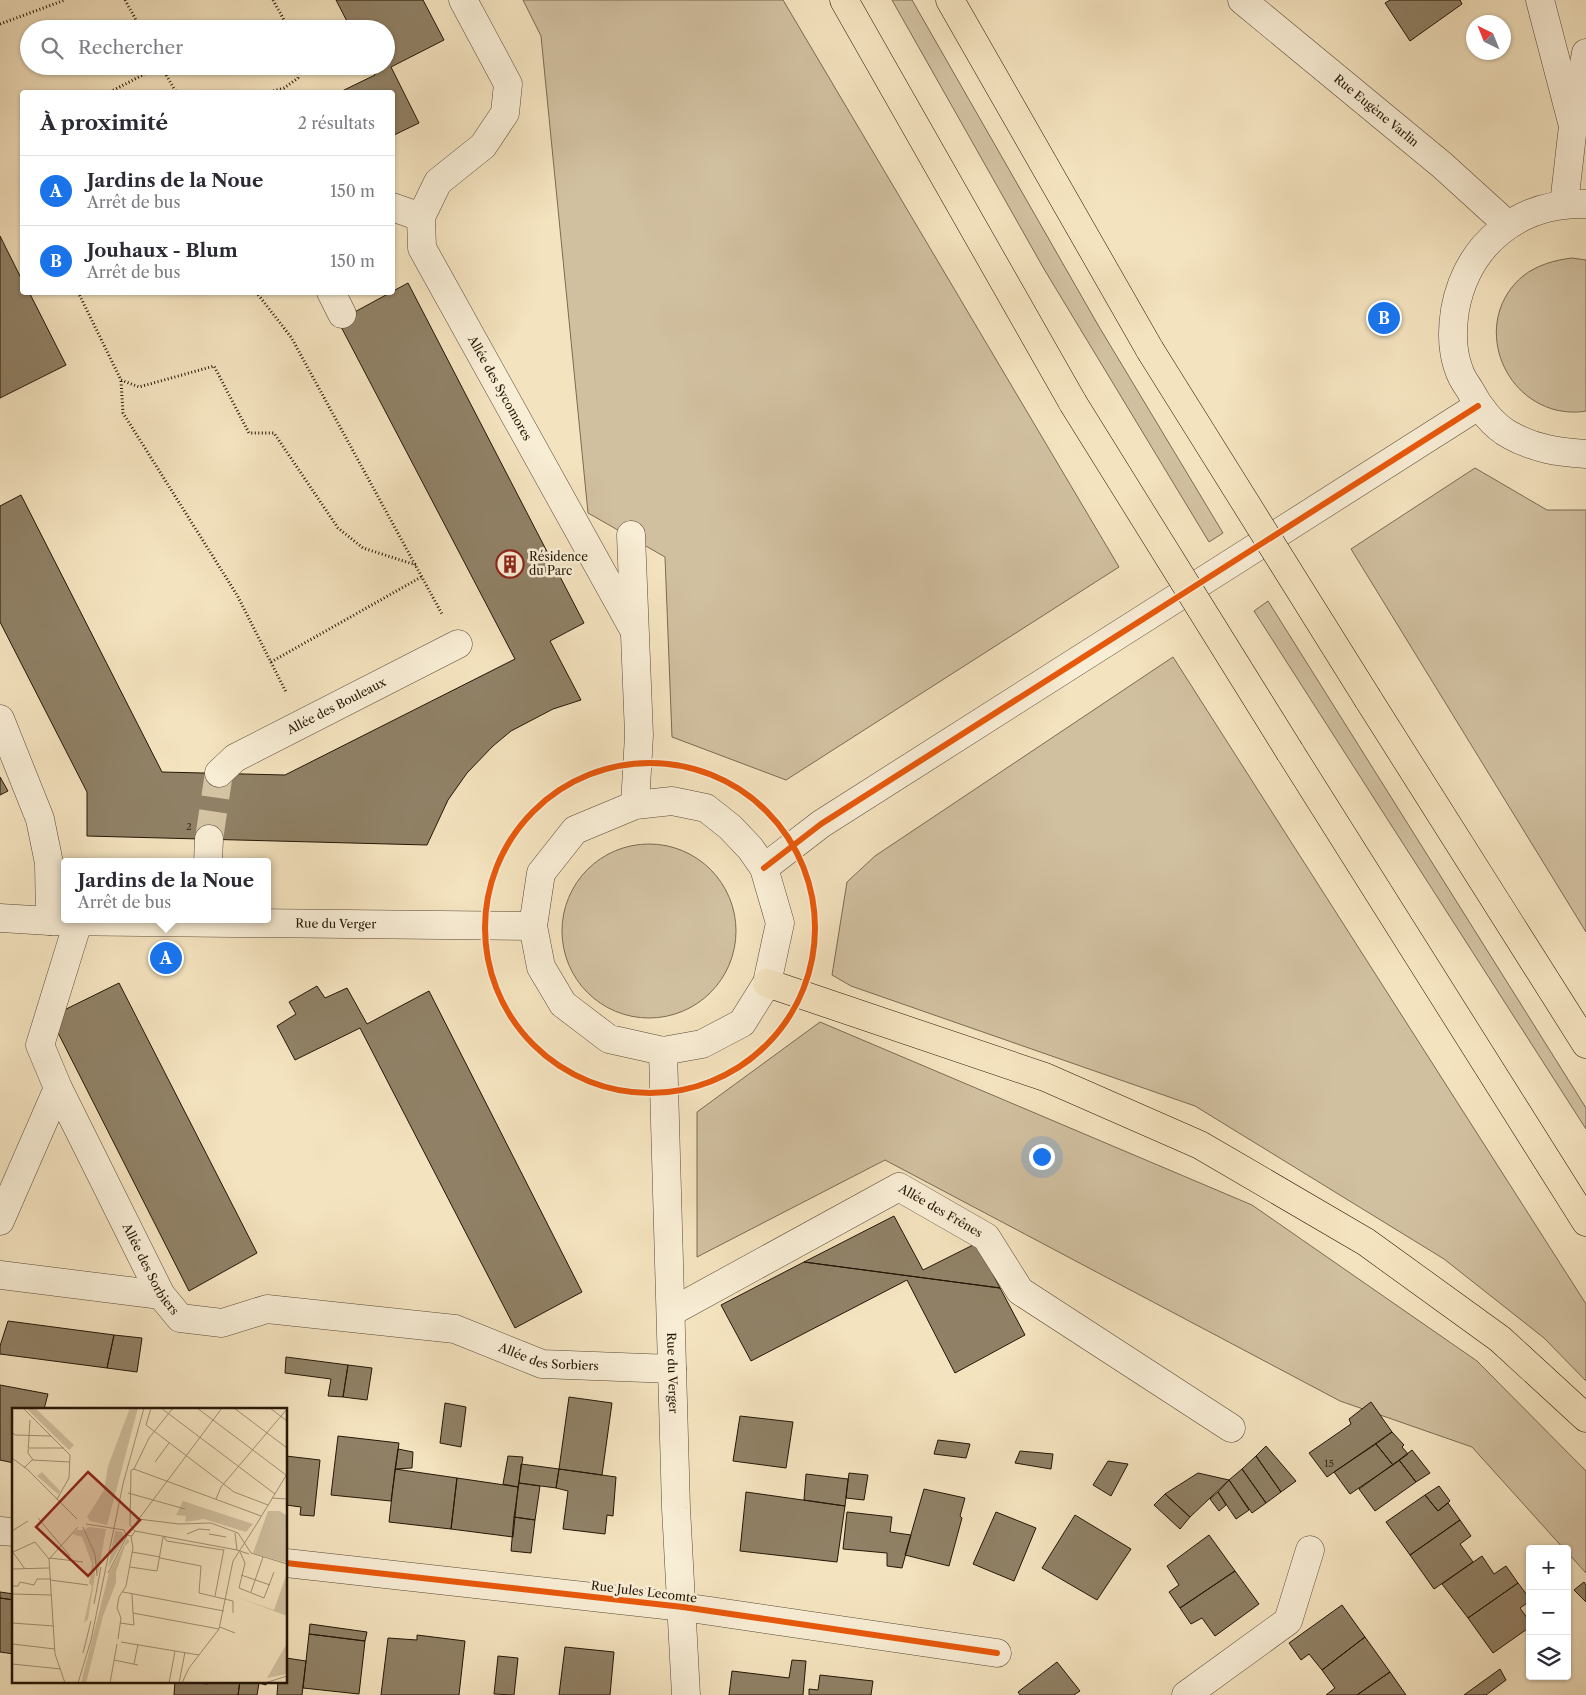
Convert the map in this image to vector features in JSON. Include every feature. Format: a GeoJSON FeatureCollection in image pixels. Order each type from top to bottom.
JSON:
{"type":"FeatureCollection","features":[{"type":"Feature","properties":{"kind":"highway"},"geometry":{"type":"LineString","coordinates":[[844,0],[1073,403],[1586,1222]]}},
{"type":"Feature","properties":{"kind":"highway"},"geometry":{"type":"LineString","coordinates":[[950,0],[1150,350],[1586,1044]]}},
{"type":"Feature","properties":{"kind":"highway"},"geometry":{"type":"LineString","coordinates":[[767,983],[1045,1077],[1200,1145],[1366,1242],[1500,1339],[1586,1418]]}},
{"type":"Feature","properties":{"kind":"street","name":"Allée des Sycomores"},"geometry":{"type":"LineString","coordinates":[[463,0],[508,84],[504,113],[483,146],[438,182],[421,217],[422,248],[634,630],[639,735],[635,805]]}},
{"type":"Feature","properties":{"kind":"street","name":"Rue Eugène Varlin"},"geometry":{"type":"LineString","coordinates":[[1242,0],[1442,165],[1508,224]]}},
{"type":"Feature","properties":{"kind":"street"},"geometry":{"type":"LineString","coordinates":[[1544,3],[1573,126]]}},
{"type":"Feature","properties":{"kind":"street"},"geometry":{"type":"LineString","coordinates":[[1586,53],[1573,126],[1575,204],[1534,211],[1508,224],[1478,252],[1459,289],[1452,329],[1459,370],[1478,406],[1508,434],[1547,451],[1586,454]]}},
{"type":"Feature","properties":{"kind":"street"},"geometry":{"type":"LineString","coordinates":[[1573,126],[1586,89]]}},
{"type":"Feature","properties":{"kind":"street"},"geometry":{"type":"LineString","coordinates":[[395,208],[421,217]]}},
{"type":"Feature","properties":{"kind":"street"},"geometry":{"type":"LineString","coordinates":[[764,868],[821,824],[1478,406]]}},
{"type":"Feature","properties":{"kind":"street"},"geometry":{"type":"LineString","coordinates":[[631,535],[634,630]]}},
{"type":"Feature","properties":{"kind":"street","name":"Allée des Bouleaux"},"geometry":{"type":"LineString","coordinates":[[219,773],[235,758],[458,644]]}},
{"type":"Feature","properties":{"kind":"street"},"geometry":{"type":"LineString","coordinates":[[0,718],[40,819],[49,864],[50,921]]}},
{"type":"Feature","properties":{"kind":"street"},"geometry":{"type":"LineString","coordinates":[[672,801],[706,808],[730,827],[750,848],[764,868],[780,924],[767,983],[742,1023],[702,1044],[663,1051],[609,1039],[563,1004],[541,967],[533,926],[541,872],[575,830],[635,805],[672,801]]}},
{"type":"Feature","properties":{"kind":"street","name":"Rue du Verger"},"geometry":{"type":"LineString","coordinates":[[0,918],[61,921]]}},
{"type":"Feature","properties":{"kind":"street","name":"Rue du Verger"},"geometry":{"type":"LineString","coordinates":[[271,922],[533,926]]}},
{"type":"Feature","properties":{"kind":"street","name":"Allée des Sorbiers"},"geometry":{"type":"LineString","coordinates":[[78,923],[40,1044],[58,1088],[161,1295],[180,1318],[222,1323],[267,1309],[455,1329],[542,1364],[672,1369]]}},
{"type":"Feature","properties":{"kind":"street","name":"Rue du Verger"},"geometry":{"type":"LineString","coordinates":[[663,1051],[676,1508],[683,1607],[686,1695]]}},
{"type":"Feature","properties":{"kind":"street"},"geometry":{"type":"LineString","coordinates":[[0,1221],[58,1088]]}},
{"type":"Feature","properties":{"kind":"street","name":"Allée des Frênes"},"geometry":{"type":"LineString","coordinates":[[670,1312],[898,1187],[986,1237],[1020,1291],[1231,1428]]}},
{"type":"Feature","properties":{"kind":"street"},"geometry":{"type":"LineString","coordinates":[[0,1275],[161,1295]]}},
{"type":"Feature","properties":{"kind":"street"},"geometry":{"type":"LineString","coordinates":[[1186,1695],[1288,1621],[1310,1550]]}},
{"type":"Feature","properties":{"kind":"street","name":"Rue Jules Lecomte"},"geometry":{"type":"LineString","coordinates":[[288,1563],[683,1607],[997,1653]]}},
{"type":"Feature","properties":{"kind":"path"},"geometry":{"type":"LineString","coordinates":[[0,24],[65,0]]}},
{"type":"Feature","properties":{"kind":"path"},"geometry":{"type":"LineString","coordinates":[[125,0],[136,20]]}},
{"type":"Feature","properties":{"kind":"path"},"geometry":{"type":"LineString","coordinates":[[273,0],[284,20]]}},
{"type":"Feature","properties":{"kind":"path"},"geometry":{"type":"LineString","coordinates":[[114,90],[143,75]]}},
{"type":"Feature","properties":{"kind":"path"},"geometry":{"type":"LineString","coordinates":[[166,75],[175,90]]}},
{"type":"Feature","properties":{"kind":"path"},"geometry":{"type":"LineString","coordinates":[[277,90],[284,88],[298,78],[298,75]]}},
{"type":"Feature","properties":{"kind":"path"},"geometry":{"type":"LineString","coordinates":[[79,295],[121,380],[123,413],[237,595],[302,724]]}},
{"type":"Feature","properties":{"kind":"path"},"geometry":{"type":"LineString","coordinates":[[258,295],[291,337],[423,576],[458,644]]}},
{"type":"Feature","properties":{"kind":"path"},"geometry":{"type":"LineString","coordinates":[[121,380],[138,387],[214,366],[249,433],[274,433],[338,528],[363,548],[416,565]]}},
{"type":"Feature","properties":{"kind":"path"},"geometry":{"type":"LineString","coordinates":[[271,662],[423,576]]}},
{"type":"Feature","properties":{"kind":"shaded area"},"geometry":{"type":"Polygon","coordinates":[[[523,0],[783,0],[1119,567],[786,780],[672,737],[665,557],[588,513],[541,36],[523,0]]]}},
{"type":"Feature","properties":{"kind":"shaded area"},"geometry":{"type":"Polygon","coordinates":[[[892,0],[912,0],[1098,325],[1223,533],[1209,542],[1044,269],[892,0]]]}},
{"type":"Feature","properties":{"kind":"shaded area"},"geometry":{"type":"Polygon","coordinates":[[[1572,258],[1586,260],[1586,411],[1567,412],[1536,402],[1519,388],[1507,372],[1499,353],[1496,332],[1499,312],[1508,293],[1523,276],[1546,264],[1572,258]]]}},
{"type":"Feature","properties":{"kind":"shaded area"},"geometry":{"type":"Polygon","coordinates":[[[1475,468],[1547,510],[1586,510],[1586,932],[1351,549],[1475,468]]]}},
{"type":"Feature","properties":{"kind":"shaded area"},"geometry":{"type":"Polygon","coordinates":[[[1268,601],[1586,1108],[1586,1129],[1254,611],[1268,601]]]}},
{"type":"Feature","properties":{"kind":"shaded area"},"geometry":{"type":"Polygon","coordinates":[[[1173,657],[1586,1304],[1586,1381],[1544,1338],[1444,1259],[1195,1106],[851,986],[832,975],[847,882],[875,856],[1173,657]]]}},
{"type":"Feature","properties":{"kind":"shaded area"},"geometry":{"type":"Polygon","coordinates":[[[649,844],[666,846],[682,851],[704,864],[716,876],[732,906],[736,931],[734,948],[729,964],[716,986],[704,998],[674,1014],[649,1018],[632,1016],[616,1011],[594,998],[582,986],[566,956],[562,931],[564,914],[569,898],[582,876],[594,864],[624,848],[649,844]]]}},
{"type":"Feature","properties":{"kind":"shaded area"},"geometry":{"type":"Polygon","coordinates":[[[820,1022],[1252,1205],[1477,1361],[1586,1471],[1586,1573],[1571,1556],[1571,1545],[1560,1545],[1472,1447],[1340,1401],[885,1160],[697,1257],[697,1112],[820,1022]]]}},
{"type":"Feature","properties":{"kind":"building"},"geometry":{"type":"Polygon","coordinates":[[[336,0],[423,0],[444,40],[395,65],[395,20],[346,20],[336,0]]]}},
{"type":"Feature","properties":{"kind":"building"},"geometry":{"type":"Polygon","coordinates":[[[1390,0],[1460,0],[1462,4],[1410,41],[1385,3],[1390,0]]]}},
{"type":"Feature","properties":{"kind":"building"},"geometry":{"type":"Polygon","coordinates":[[[375,75],[395,75],[419,123],[395,135],[395,90],[344,90],[375,75]]]}},
{"type":"Feature","properties":{"kind":"building"},"geometry":{"type":"Polygon","coordinates":[[[0,236],[20,276],[20,295],[31,295],[66,365],[0,398],[0,236]]]}},
{"type":"Feature","properties":{"kind":"building","name":"Résidence du Parc"},"geometry":{"type":"Polygon","coordinates":[[[408,283],[584,623],[550,641],[581,700],[553,709],[511,731],[493,746],[467,773],[448,800],[427,845],[87,836],[87,792],[0,622],[0,506],[21,495],[162,772],[285,775],[515,659],[338,321],[386,295],[395,295],[395,290],[408,283]]]}},
{"type":"Feature","properties":{"kind":"building"},"geometry":{"type":"Polygon","coordinates":[[[0,777],[8,791],[0,795],[0,777]]]}},
{"type":"Feature","properties":{"kind":"building"},"geometry":{"type":"Polygon","coordinates":[[[119,983],[257,1253],[189,1291],[50,1017],[119,983]]]}},
{"type":"Feature","properties":{"kind":"building"},"geometry":{"type":"Polygon","coordinates":[[[317,986],[325,998],[347,988],[367,1024],[429,991],[582,1292],[515,1328],[360,1028],[295,1060],[277,1026],[296,1014],[289,1002],[317,986]]]}},
{"type":"Feature","properties":{"kind":"building"},"geometry":{"type":"Polygon","coordinates":[[[894,1216],[923,1270],[977,1243],[1000,1288],[804,1262],[894,1216]]]}},
{"type":"Feature","properties":{"kind":"building"},"geometry":{"type":"Polygon","coordinates":[[[804,1262],[1000,1288],[1025,1335],[955,1373],[907,1280],[751,1361],[721,1305],[804,1262]]]}},
{"type":"Feature","properties":{"kind":"building"},"geometry":{"type":"Polygon","coordinates":[[[8,1321],[114,1335],[107,1368],[0,1354],[0,1346],[8,1321]]]}},
{"type":"Feature","properties":{"kind":"building"},"geometry":{"type":"Polygon","coordinates":[[[114,1335],[142,1338],[137,1372],[107,1368],[114,1335]]]}},
{"type":"Feature","properties":{"kind":"building"},"geometry":{"type":"Polygon","coordinates":[[[286,1357],[348,1365],[343,1397],[328,1396],[331,1379],[285,1373],[286,1357]]]}},
{"type":"Feature","properties":{"kind":"building"},"geometry":{"type":"Polygon","coordinates":[[[348,1365],[372,1368],[367,1400],[343,1397],[348,1365]]]}},
{"type":"Feature","properties":{"kind":"building"},"geometry":{"type":"Polygon","coordinates":[[[0,1385],[48,1394],[44,1408],[12,1408],[12,1463],[0,1460],[0,1385]]]}},
{"type":"Feature","properties":{"kind":"building"},"geometry":{"type":"Polygon","coordinates":[[[569,1397],[612,1403],[602,1475],[559,1469],[569,1397]]]}},
{"type":"Feature","properties":{"kind":"building"},"geometry":{"type":"Polygon","coordinates":[[[1371,1402],[1392,1432],[1327,1477],[1309,1453],[1351,1424],[1349,1419],[1371,1402]]]}},
{"type":"Feature","properties":{"kind":"building"},"geometry":{"type":"Polygon","coordinates":[[[445,1403],[466,1407],[461,1447],[440,1443],[445,1403]]]}},
{"type":"Feature","properties":{"kind":"building"},"geometry":{"type":"Polygon","coordinates":[[[740,1416],[793,1422],[786,1468],[733,1461],[740,1416]]]}},
{"type":"Feature","properties":{"kind":"building"},"geometry":{"type":"Polygon","coordinates":[[[1392,1432],[1404,1445],[1402,1447],[1408,1454],[1393,1465],[1376,1444],[1392,1432]]]}},
{"type":"Feature","properties":{"kind":"building"},"geometry":{"type":"Polygon","coordinates":[[[338,1436],[399,1443],[391,1501],[331,1495],[338,1436]]]}},
{"type":"Feature","properties":{"kind":"building"},"geometry":{"type":"Polygon","coordinates":[[[938,1440],[970,1444],[966,1458],[934,1454],[938,1440]]]}},
{"type":"Feature","properties":{"kind":"building"},"geometry":{"type":"Polygon","coordinates":[[[1376,1444],[1393,1465],[1350,1494],[1334,1472],[1376,1444]]]}},
{"type":"Feature","properties":{"kind":"building"},"geometry":{"type":"Polygon","coordinates":[[[1266,1446],[1296,1481],[1281,1492],[1256,1456],[1266,1446]]]}},
{"type":"Feature","properties":{"kind":"building"},"geometry":{"type":"Polygon","coordinates":[[[398,1449],[413,1452],[412,1468],[395,1469],[398,1449]]]}},
{"type":"Feature","properties":{"kind":"building"},"geometry":{"type":"Polygon","coordinates":[[[1412,1450],[1430,1473],[1416,1482],[1399,1460],[1412,1450]]]}},
{"type":"Feature","properties":{"kind":"building"},"geometry":{"type":"Polygon","coordinates":[[[1020,1451],[1053,1454],[1051,1469],[1015,1463],[1020,1451]]]}},
{"type":"Feature","properties":{"kind":"building"},"geometry":{"type":"Polygon","coordinates":[[[288,1456],[320,1460],[314,1516],[300,1515],[301,1507],[288,1505],[288,1456]]]}},
{"type":"Feature","properties":{"kind":"building"},"geometry":{"type":"Polygon","coordinates":[[[508,1456],[523,1457],[518,1487],[503,1484],[508,1456]]]}},
{"type":"Feature","properties":{"kind":"building"},"geometry":{"type":"Polygon","coordinates":[[[1256,1456],[1281,1492],[1266,1503],[1242,1469],[1256,1456]]]}},
{"type":"Feature","properties":{"kind":"building"},"geometry":{"type":"Polygon","coordinates":[[[1399,1460],[1416,1482],[1375,1511],[1359,1489],[1399,1460]]]}},
{"type":"Feature","properties":{"kind":"building"},"geometry":{"type":"Polygon","coordinates":[[[1108,1461],[1128,1464],[1111,1496],[1093,1485],[1108,1461]]]}},
{"type":"Feature","properties":{"kind":"building"},"geometry":{"type":"Polygon","coordinates":[[[521,1464],[559,1469],[556,1488],[519,1483],[521,1464]]]}},
{"type":"Feature","properties":{"kind":"building"},"geometry":{"type":"Polygon","coordinates":[[[395,1469],[457,1478],[451,1529],[389,1522],[395,1469]]]}},
{"type":"Feature","properties":{"kind":"building"},"geometry":{"type":"Polygon","coordinates":[[[559,1469],[616,1477],[613,1516],[607,1515],[605,1534],[563,1529],[568,1491],[556,1488],[559,1469]]]}},
{"type":"Feature","properties":{"kind":"building"},"geometry":{"type":"Polygon","coordinates":[[[1242,1469],[1266,1503],[1252,1513],[1229,1480],[1242,1469]]]}},
{"type":"Feature","properties":{"kind":"building"},"geometry":{"type":"Polygon","coordinates":[[[849,1473],[868,1475],[864,1500],[846,1498],[849,1473]]]}},
{"type":"Feature","properties":{"kind":"building"},"geometry":{"type":"Polygon","coordinates":[[[1198,1473],[1229,1480],[1190,1517],[1165,1494],[1198,1473]]]}},
{"type":"Feature","properties":{"kind":"building"},"geometry":{"type":"Polygon","coordinates":[[[806,1474],[848,1479],[845,1506],[804,1500],[806,1474]]]}},
{"type":"Feature","properties":{"kind":"building"},"geometry":{"type":"Polygon","coordinates":[[[457,1478],[518,1487],[513,1537],[451,1529],[457,1478]]]}},
{"type":"Feature","properties":{"kind":"building"},"geometry":{"type":"Polygon","coordinates":[[[1229,1480],[1249,1510],[1236,1519],[1218,1492],[1229,1480]]]}},
{"type":"Feature","properties":{"kind":"building"},"geometry":{"type":"Polygon","coordinates":[[[519,1483],[540,1486],[535,1520],[514,1517],[519,1483]]]}},
{"type":"Feature","properties":{"kind":"building"},"geometry":{"type":"Polygon","coordinates":[[[1439,1486],[1450,1501],[1438,1511],[1425,1495],[1439,1486]]]}},
{"type":"Feature","properties":{"kind":"building"},"geometry":{"type":"Polygon","coordinates":[[[924,1489],[965,1498],[960,1516],[962,1518],[949,1566],[905,1555],[924,1489]]]}},
{"type":"Feature","properties":{"kind":"building"},"geometry":{"type":"Polygon","coordinates":[[[746,1492],[845,1506],[837,1562],[740,1551],[746,1492]]]}},
{"type":"Feature","properties":{"kind":"building"},"geometry":{"type":"Polygon","coordinates":[[[1218,1492],[1226,1505],[1219,1511],[1210,1499],[1218,1492]]]}},
{"type":"Feature","properties":{"kind":"building"},"geometry":{"type":"Polygon","coordinates":[[[1165,1494],[1190,1517],[1180,1529],[1154,1505],[1165,1494]]]}},
{"type":"Feature","properties":{"kind":"building"},"geometry":{"type":"Polygon","coordinates":[[[1425,1495],[1438,1511],[1448,1503],[1460,1520],[1410,1555],[1386,1522],[1425,1495]]]}},
{"type":"Feature","properties":{"kind":"building"},"geometry":{"type":"Polygon","coordinates":[[[847,1512],[892,1517],[890,1532],[911,1535],[902,1568],[887,1566],[887,1553],[843,1549],[847,1512]]]}},
{"type":"Feature","properties":{"kind":"building"},"geometry":{"type":"Polygon","coordinates":[[[996,1512],[1036,1528],[1014,1581],[973,1564],[996,1512]]]}},
{"type":"Feature","properties":{"kind":"building"},"geometry":{"type":"Polygon","coordinates":[[[1075,1515],[1131,1549],[1097,1600],[1042,1568],[1075,1515]]]}},
{"type":"Feature","properties":{"kind":"building"},"geometry":{"type":"Polygon","coordinates":[[[514,1517],[535,1520],[531,1553],[511,1551],[514,1517]]]}},
{"type":"Feature","properties":{"kind":"building"},"geometry":{"type":"Polygon","coordinates":[[[1460,1520],[1471,1536],[1460,1544],[1473,1562],[1434,1589],[1410,1555],[1460,1520]]]}},
{"type":"Feature","properties":{"kind":"building"},"geometry":{"type":"Polygon","coordinates":[[[1209,1535],[1235,1571],[1180,1608],[1169,1592],[1179,1585],[1167,1566],[1209,1535]]]}},
{"type":"Feature","properties":{"kind":"building"},"geometry":{"type":"Polygon","coordinates":[[[1482,1556],[1494,1574],[1506,1566],[1518,1583],[1468,1618],[1442,1584],[1482,1556]]]}},
{"type":"Feature","properties":{"kind":"building"},"geometry":{"type":"Polygon","coordinates":[[[1235,1571],[1259,1604],[1215,1636],[1202,1618],[1191,1624],[1180,1608],[1235,1571]]]}},
{"type":"Feature","properties":{"kind":"building"},"geometry":{"type":"Polygon","coordinates":[[[1584,1582],[1586,1585],[1586,1602],[1574,1590],[1584,1582]]]}},
{"type":"Feature","properties":{"kind":"building"},"geometry":{"type":"Polygon","coordinates":[[[1518,1583],[1526,1594],[1526,1604],[1520,1608],[1526,1616],[1526,1630],[1493,1653],[1468,1618],[1518,1583]]]}},
{"type":"Feature","properties":{"kind":"building"},"geometry":{"type":"Polygon","coordinates":[[[0,1592],[12,1594],[12,1600],[0,1598],[0,1592]]]}},
{"type":"Feature","properties":{"kind":"building"},"geometry":{"type":"Polygon","coordinates":[[[0,1598],[12,1600],[12,1654],[0,1652],[0,1598]]]}},
{"type":"Feature","properties":{"kind":"building"},"geometry":{"type":"Polygon","coordinates":[[[1342,1605],[1365,1637],[1322,1670],[1309,1654],[1301,1660],[1289,1643],[1342,1605]]]}},
{"type":"Feature","properties":{"kind":"building"},"geometry":{"type":"Polygon","coordinates":[[[310,1624],[367,1632],[365,1641],[309,1634],[310,1624]]]}},
{"type":"Feature","properties":{"kind":"building"},"geometry":{"type":"Polygon","coordinates":[[[309,1634],[365,1641],[359,1694],[303,1688],[309,1634]]]}},
{"type":"Feature","properties":{"kind":"building"},"geometry":{"type":"Polygon","coordinates":[[[417,1635],[465,1641],[459,1695],[381,1695],[388,1638],[417,1640],[417,1635]]]}},
{"type":"Feature","properties":{"kind":"building"},"geometry":{"type":"Polygon","coordinates":[[[1365,1637],[1390,1672],[1357,1695],[1326,1695],[1335,1688],[1322,1670],[1365,1637]]]}},
{"type":"Feature","properties":{"kind":"building"},"geometry":{"type":"Polygon","coordinates":[[[565,1647],[614,1652],[610,1695],[559,1695],[565,1647]]]}},
{"type":"Feature","properties":{"kind":"building"},"geometry":{"type":"Polygon","coordinates":[[[498,1656],[518,1658],[514,1695],[494,1694],[498,1656]]]}},
{"type":"Feature","properties":{"kind":"building"},"geometry":{"type":"Polygon","coordinates":[[[288,1658],[306,1661],[302,1695],[277,1695],[278,1682],[288,1682],[288,1658]]]}},
{"type":"Feature","properties":{"kind":"building"},"geometry":{"type":"Polygon","coordinates":[[[792,1660],[806,1661],[803,1695],[729,1695],[732,1671],[789,1678],[792,1660]]]}},
{"type":"Feature","properties":{"kind":"building"},"geometry":{"type":"Polygon","coordinates":[[[1057,1662],[1080,1691],[1074,1695],[1020,1695],[1018,1692],[1057,1662]]]}},
{"type":"Feature","properties":{"kind":"building"},"geometry":{"type":"Polygon","coordinates":[[[1500,1669],[1506,1680],[1486,1695],[1464,1695],[1500,1669]]]}},
{"type":"Feature","properties":{"kind":"building"},"geometry":{"type":"Polygon","coordinates":[[[1390,1672],[1406,1695],[1357,1695],[1390,1672]]]}},
{"type":"Feature","properties":{"kind":"building"},"geometry":{"type":"Polygon","coordinates":[[[820,1675],[873,1681],[871,1695],[809,1695],[809,1689],[818,1690],[820,1675]]]}},
{"type":"Feature","properties":{"kind":"building"},"geometry":{"type":"Polygon","coordinates":[[[175,1682],[208,1684],[209,1682],[240,1682],[238,1695],[174,1695],[175,1682]]]}},
{"type":"Feature","properties":{"kind":"building"},"geometry":{"type":"Polygon","coordinates":[[[240,1682],[267,1682],[266,1685],[259,1683],[257,1695],[238,1695],[240,1682]]]}},
{"type":"Feature","properties":{"kind":"tunnel"},"geometry":{"type":"LineString","coordinates":[[209,839],[219,773]]}},
{"type":"Feature","properties":{"kind":"cycle path"},"geometry":{"type":"LineString","coordinates":[[764,868],[821,824],[1478,406]]}},
{"type":"Feature","properties":{"kind":"cycle path"},"geometry":{"type":"LineString","coordinates":[[634,763],[666,763],[698,770],[728,782],[755,800],[778,823],[796,850],[803,865],[812,896],[815,928],[812,960],[803,991],[796,1006],[778,1033],[755,1056],[728,1074],[698,1086],[666,1093],[634,1093],[602,1086],[572,1074],[545,1056],[522,1033],[504,1006],[492,976],[485,944],[485,912],[492,880],[504,850],[522,823],[545,800],[572,782],[602,770],[634,763]]}},
{"type":"Feature","properties":{"kind":"cycle path"},"geometry":{"type":"LineString","coordinates":[[288,1563],[683,1607],[997,1653]]}},
{"type":"Feature","properties":{"kind":"place","name":"Jouhaux - Blum"},"geometry":{"type":"Point","coordinates":[1384,318]}},
{"type":"Feature","properties":{"kind":"place","name":"Résidence du Parc"},"geometry":{"type":"Point","coordinates":[510,564]}},
{"type":"Feature","properties":{"kind":"place","name":"Jardins de la Noue"},"geometry":{"type":"Point","coordinates":[166,958]}}]}
